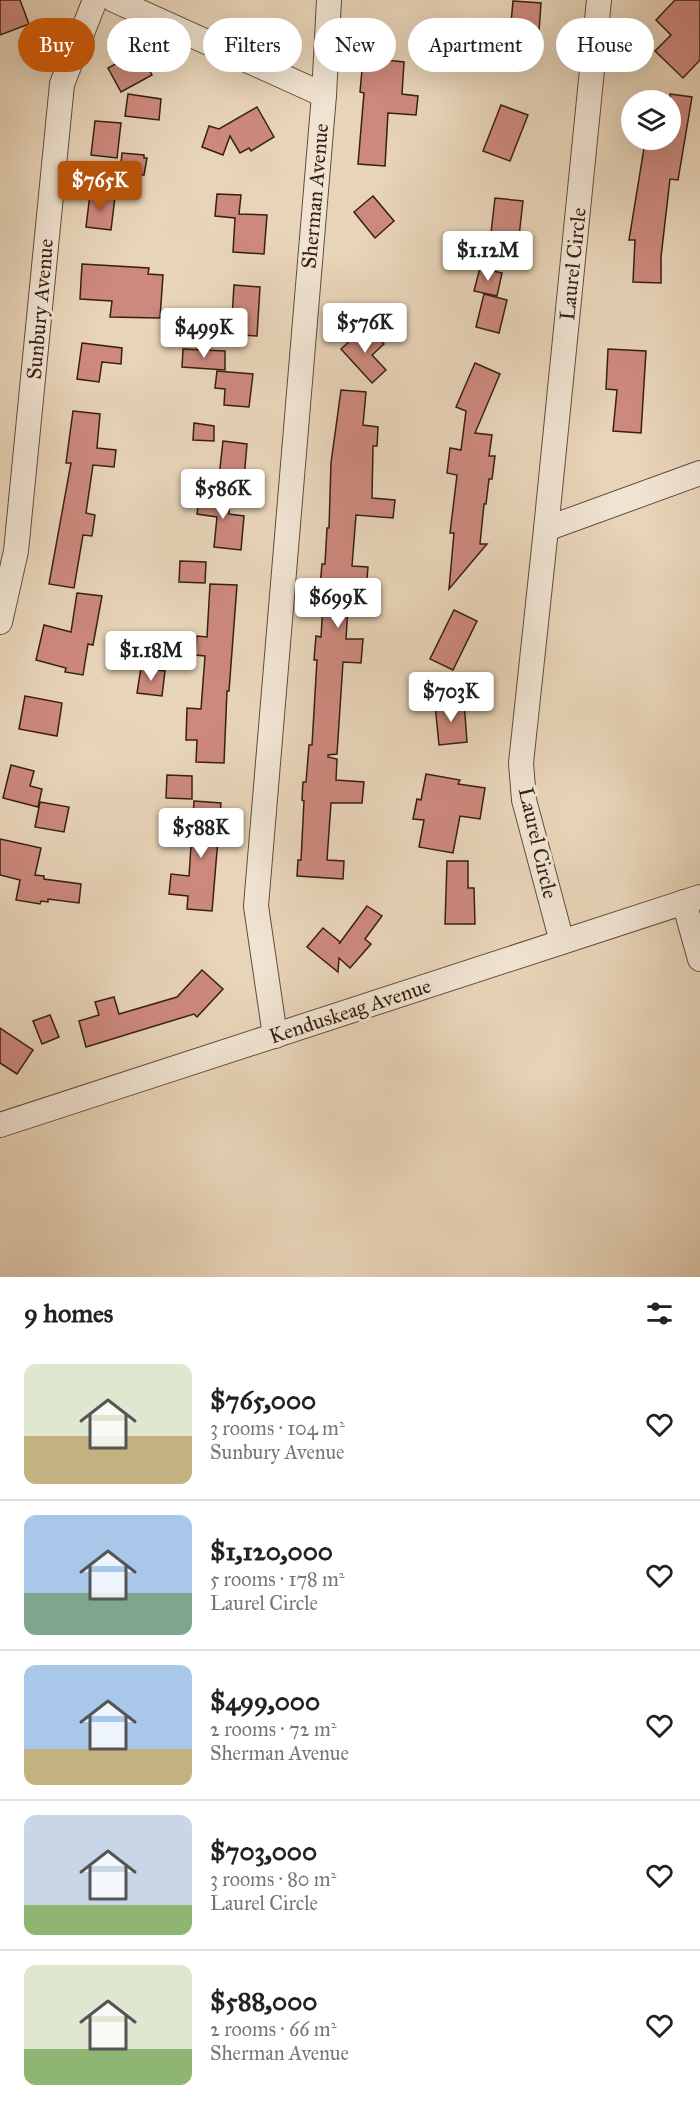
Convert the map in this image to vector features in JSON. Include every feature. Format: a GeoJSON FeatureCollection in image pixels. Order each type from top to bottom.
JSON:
{"type":"FeatureCollection","features":[{"type":"Feature","properties":{"kind":"street","name":"Sunbury Avenue"},"geometry":{"type":"LineString","coordinates":[[0,622],[16,551],[62,84],[95,0]]}},
{"type":"Feature","properties":{"kind":"street"},"geometry":{"type":"LineString","coordinates":[[114,0],[324,95]]}},
{"type":"Feature","properties":{"kind":"street","name":"Sherman Avenue"},"geometry":{"type":"LineString","coordinates":[[275,1036],[256,906],[324,95],[329,0]]}},
{"type":"Feature","properties":{"kind":"street","name":"Laurel Circle"},"geometry":{"type":"LineString","coordinates":[[562,942],[524,800],[521,763],[599,0]]}},
{"type":"Feature","properties":{"kind":"street"},"geometry":{"type":"LineString","coordinates":[[546,529],[700,472]]}},
{"type":"Feature","properties":{"kind":"street"},"geometry":{"type":"LineString","coordinates":[[692,900],[700,959]]}},
{"type":"Feature","properties":{"kind":"street","name":"Kenduskeag Avenue"},"geometry":{"type":"LineString","coordinates":[[0,1125],[692,900]]}},
{"type":"Feature","properties":{"kind":"building"},"geometry":{"type":"Polygon","coordinates":[[[0,0],[20,0],[27,18],[18,18],[18,28],[0,35],[0,0]]]}},
{"type":"Feature","properties":{"kind":"building"},"geometry":{"type":"Polygon","coordinates":[[[675,0],[700,0],[700,60],[683,78],[655,51],[671,35],[656,20],[675,0]]]}},
{"type":"Feature","properties":{"kind":"building"},"geometry":{"type":"Polygon","coordinates":[[[513,1],[541,3],[540,18],[511,18],[513,1]]]}},
{"type":"Feature","properties":{"kind":"building"},"geometry":{"type":"Polygon","coordinates":[[[396,61],[404,62],[402,94],[418,96],[416,115],[388,113],[385,166],[358,164],[364,93],[360,92],[362,72],[396,72],[396,61]]]}},
{"type":"Feature","properties":{"kind":"building"},"geometry":{"type":"Polygon","coordinates":[[[110,72],[150,72],[152,75],[121,92],[110,72]]]}},
{"type":"Feature","properties":{"kind":"building"},"geometry":{"type":"Polygon","coordinates":[[[128,94],[161,99],[159,120],[125,116],[128,94]]]}},
{"type":"Feature","properties":{"kind":"building"},"geometry":{"type":"Polygon","coordinates":[[[681,96],[692,97],[678,180],[670,179],[661,257],[661,283],[633,282],[635,240],[629,240],[644,150],[681,150],[681,96]]]}},
{"type":"Feature","properties":{"kind":"building"},"geometry":{"type":"Polygon","coordinates":[[[501,105],[528,115],[510,161],[483,151],[501,105]]]}},
{"type":"Feature","properties":{"kind":"building"},"geometry":{"type":"Polygon","coordinates":[[[257,107],[274,137],[251,151],[249,148],[240,153],[230,136],[223,155],[202,147],[209,126],[219,129],[257,107]]]}},
{"type":"Feature","properties":{"kind":"building"},"geometry":{"type":"Polygon","coordinates":[[[95,121],[121,123],[117,158],[91,155],[95,121]]]}},
{"type":"Feature","properties":{"kind":"building"},"geometry":{"type":"Polygon","coordinates":[[[122,153],[144,155],[144,158],[147,158],[144,175],[120,174],[122,153]]]}},
{"type":"Feature","properties":{"kind":"building"},"geometry":{"type":"Polygon","coordinates":[[[90,194],[115,197],[111,230],[86,227],[90,194]]]}},
{"type":"Feature","properties":{"kind":"building"},"geometry":{"type":"Polygon","coordinates":[[[217,194],[241,195],[239,214],[267,215],[264,254],[233,252],[235,218],[215,216],[217,194]]]}},
{"type":"Feature","properties":{"kind":"building"},"geometry":{"type":"Polygon","coordinates":[[[373,196],[394,221],[375,238],[354,212],[373,196]]]}},
{"type":"Feature","properties":{"kind":"building"},"geometry":{"type":"Polygon","coordinates":[[[495,198],[523,201],[518,245],[490,242],[495,198]]]}},
{"type":"Feature","properties":{"kind":"building"},"geometry":{"type":"Polygon","coordinates":[[[82,264],[149,268],[148,274],[163,275],[160,318],[110,317],[112,301],[80,299],[82,264]]]}},
{"type":"Feature","properties":{"kind":"building"},"geometry":{"type":"Polygon","coordinates":[[[480,268],[502,273],[497,296],[474,291],[480,268]]]}},
{"type":"Feature","properties":{"kind":"building"},"geometry":{"type":"Polygon","coordinates":[[[234,285],[260,287],[257,336],[231,334],[234,285]]]}},
{"type":"Feature","properties":{"kind":"building"},"geometry":{"type":"Polygon","coordinates":[[[484,294],[507,300],[499,333],[476,327],[484,294]]]}},
{"type":"Feature","properties":{"kind":"building"},"geometry":{"type":"Polygon","coordinates":[[[366,326],[384,344],[372,355],[386,370],[372,383],[341,349],[366,326]]]}},
{"type":"Feature","properties":{"kind":"building"},"geometry":{"type":"Polygon","coordinates":[[[82,343],[122,348],[121,364],[102,362],[99,382],[77,379],[82,343]]]}},
{"type":"Feature","properties":{"kind":"building"},"geometry":{"type":"Polygon","coordinates":[[[183,349],[225,351],[225,370],[182,367],[183,349]]]}},
{"type":"Feature","properties":{"kind":"building"},"geometry":{"type":"Polygon","coordinates":[[[608,349],[646,351],[641,433],[613,431],[617,390],[606,389],[608,349]]]}},
{"type":"Feature","properties":{"kind":"building"},"geometry":{"type":"Polygon","coordinates":[[[475,363],[500,374],[475,433],[492,435],[489,456],[495,456],[492,479],[489,479],[486,504],[484,504],[480,544],[487,544],[449,589],[454,533],[450,533],[457,475],[447,473],[450,448],[461,450],[466,411],[456,407],[475,363]]]}},
{"type":"Feature","properties":{"kind":"building"},"geometry":{"type":"Polygon","coordinates":[[[217,371],[253,374],[249,407],[224,405],[225,389],[215,388],[217,371]]]}},
{"type":"Feature","properties":{"kind":"building"},"geometry":{"type":"Polygon","coordinates":[[[341,390],[366,392],[363,425],[378,427],[377,446],[373,446],[372,498],[395,500],[393,518],[356,515],[352,566],[368,567],[366,591],[349,590],[346,639],[363,639],[361,663],[343,662],[337,754],[328,755],[328,757],[337,759],[336,780],[364,782],[362,803],[331,803],[327,860],[344,861],[343,879],[297,876],[298,860],[301,860],[303,782],[306,782],[309,745],[312,745],[317,660],[314,660],[316,636],[321,637],[324,588],[320,587],[322,564],[325,564],[327,528],[329,528],[331,463],[341,390]]]}},
{"type":"Feature","properties":{"kind":"building"},"geometry":{"type":"Polygon","coordinates":[[[73,411],[100,414],[97,448],[116,450],[114,467],[93,465],[86,513],[95,515],[92,536],[83,535],[74,588],[49,584],[71,463],[66,463],[73,411]]]}},
{"type":"Feature","properties":{"kind":"building"},"geometry":{"type":"Polygon","coordinates":[[[194,423],[214,426],[214,441],[193,440],[194,423]]]}},
{"type":"Feature","properties":{"kind":"building"},"geometry":{"type":"Polygon","coordinates":[[[223,441],[247,444],[244,479],[219,477],[223,441]]]}},
{"type":"Feature","properties":{"kind":"building"},"geometry":{"type":"Polygon","coordinates":[[[200,492],[230,495],[229,514],[244,516],[241,550],[214,547],[217,517],[197,514],[200,492]]]}},
{"type":"Feature","properties":{"kind":"building"},"geometry":{"type":"Polygon","coordinates":[[[180,561],[206,562],[205,583],[179,582],[180,561]]]}},
{"type":"Feature","properties":{"kind":"building"},"geometry":{"type":"Polygon","coordinates":[[[210,584],[237,585],[229,691],[227,691],[224,763],[196,762],[197,740],[186,740],[187,708],[201,709],[205,656],[195,655],[197,636],[207,637],[210,584]]]}},
{"type":"Feature","properties":{"kind":"building"},"geometry":{"type":"Polygon","coordinates":[[[77,593],[102,596],[93,645],[88,644],[83,675],[65,672],[66,668],[36,660],[44,625],[71,632],[77,593]]]}},
{"type":"Feature","properties":{"kind":"building"},"geometry":{"type":"Polygon","coordinates":[[[454,610],[477,621],[453,670],[430,659],[454,610]]]}},
{"type":"Feature","properties":{"kind":"building"},"geometry":{"type":"Polygon","coordinates":[[[141,668],[165,671],[162,696],[137,693],[141,668]]]}},
{"type":"Feature","properties":{"kind":"building"},"geometry":{"type":"Polygon","coordinates":[[[25,696],[62,703],[57,736],[19,729],[25,696]]]}},
{"type":"Feature","properties":{"kind":"building"},"geometry":{"type":"Polygon","coordinates":[[[464,701],[467,742],[439,745],[435,704],[464,701]]]}},
{"type":"Feature","properties":{"kind":"building"},"geometry":{"type":"Polygon","coordinates":[[[11,765],[34,771],[30,786],[42,789],[38,807],[3,798],[11,765]]]}},
{"type":"Feature","properties":{"kind":"building"},"geometry":{"type":"Polygon","coordinates":[[[426,774],[460,780],[458,784],[485,788],[480,819],[460,816],[453,853],[419,847],[424,820],[413,819],[417,799],[421,800],[426,774]]]}},
{"type":"Feature","properties":{"kind":"building"},"geometry":{"type":"Polygon","coordinates":[[[167,775],[192,776],[192,799],[166,798],[167,775]]]}},
{"type":"Feature","properties":{"kind":"building"},"geometry":{"type":"Polygon","coordinates":[[[194,801],[221,803],[212,911],[187,909],[188,896],[169,894],[171,874],[189,876],[194,801]]]}},
{"type":"Feature","properties":{"kind":"building"},"geometry":{"type":"Polygon","coordinates":[[[40,802],[69,807],[64,832],[35,827],[40,802]]]}},
{"type":"Feature","properties":{"kind":"building"},"geometry":{"type":"Polygon","coordinates":[[[0,839],[41,848],[35,875],[44,876],[44,879],[81,884],[79,903],[48,899],[48,902],[41,901],[40,904],[16,900],[20,880],[0,875],[0,839]]]}},
{"type":"Feature","properties":{"kind":"building"},"geometry":{"type":"Polygon","coordinates":[[[447,861],[468,861],[468,888],[474,888],[475,924],[445,924],[447,861]]]}},
{"type":"Feature","properties":{"kind":"building"},"geometry":{"type":"Polygon","coordinates":[[[367,906],[382,916],[365,939],[371,944],[350,968],[339,958],[338,972],[307,947],[323,928],[340,942],[339,944],[367,906]]]}},
{"type":"Feature","properties":{"kind":"building"},"geometry":{"type":"Polygon","coordinates":[[[202,970],[223,989],[197,1017],[194,1014],[86,1047],[79,1021],[99,1015],[95,1002],[114,997],[119,1014],[177,997],[202,970]]]}},
{"type":"Feature","properties":{"kind":"building"},"geometry":{"type":"Polygon","coordinates":[[[50,1015],[59,1037],[42,1044],[33,1021],[50,1015]]]}},
{"type":"Feature","properties":{"kind":"building"},"geometry":{"type":"Polygon","coordinates":[[[0,1028],[33,1050],[17,1074],[0,1063],[0,1028]]]}}]}
